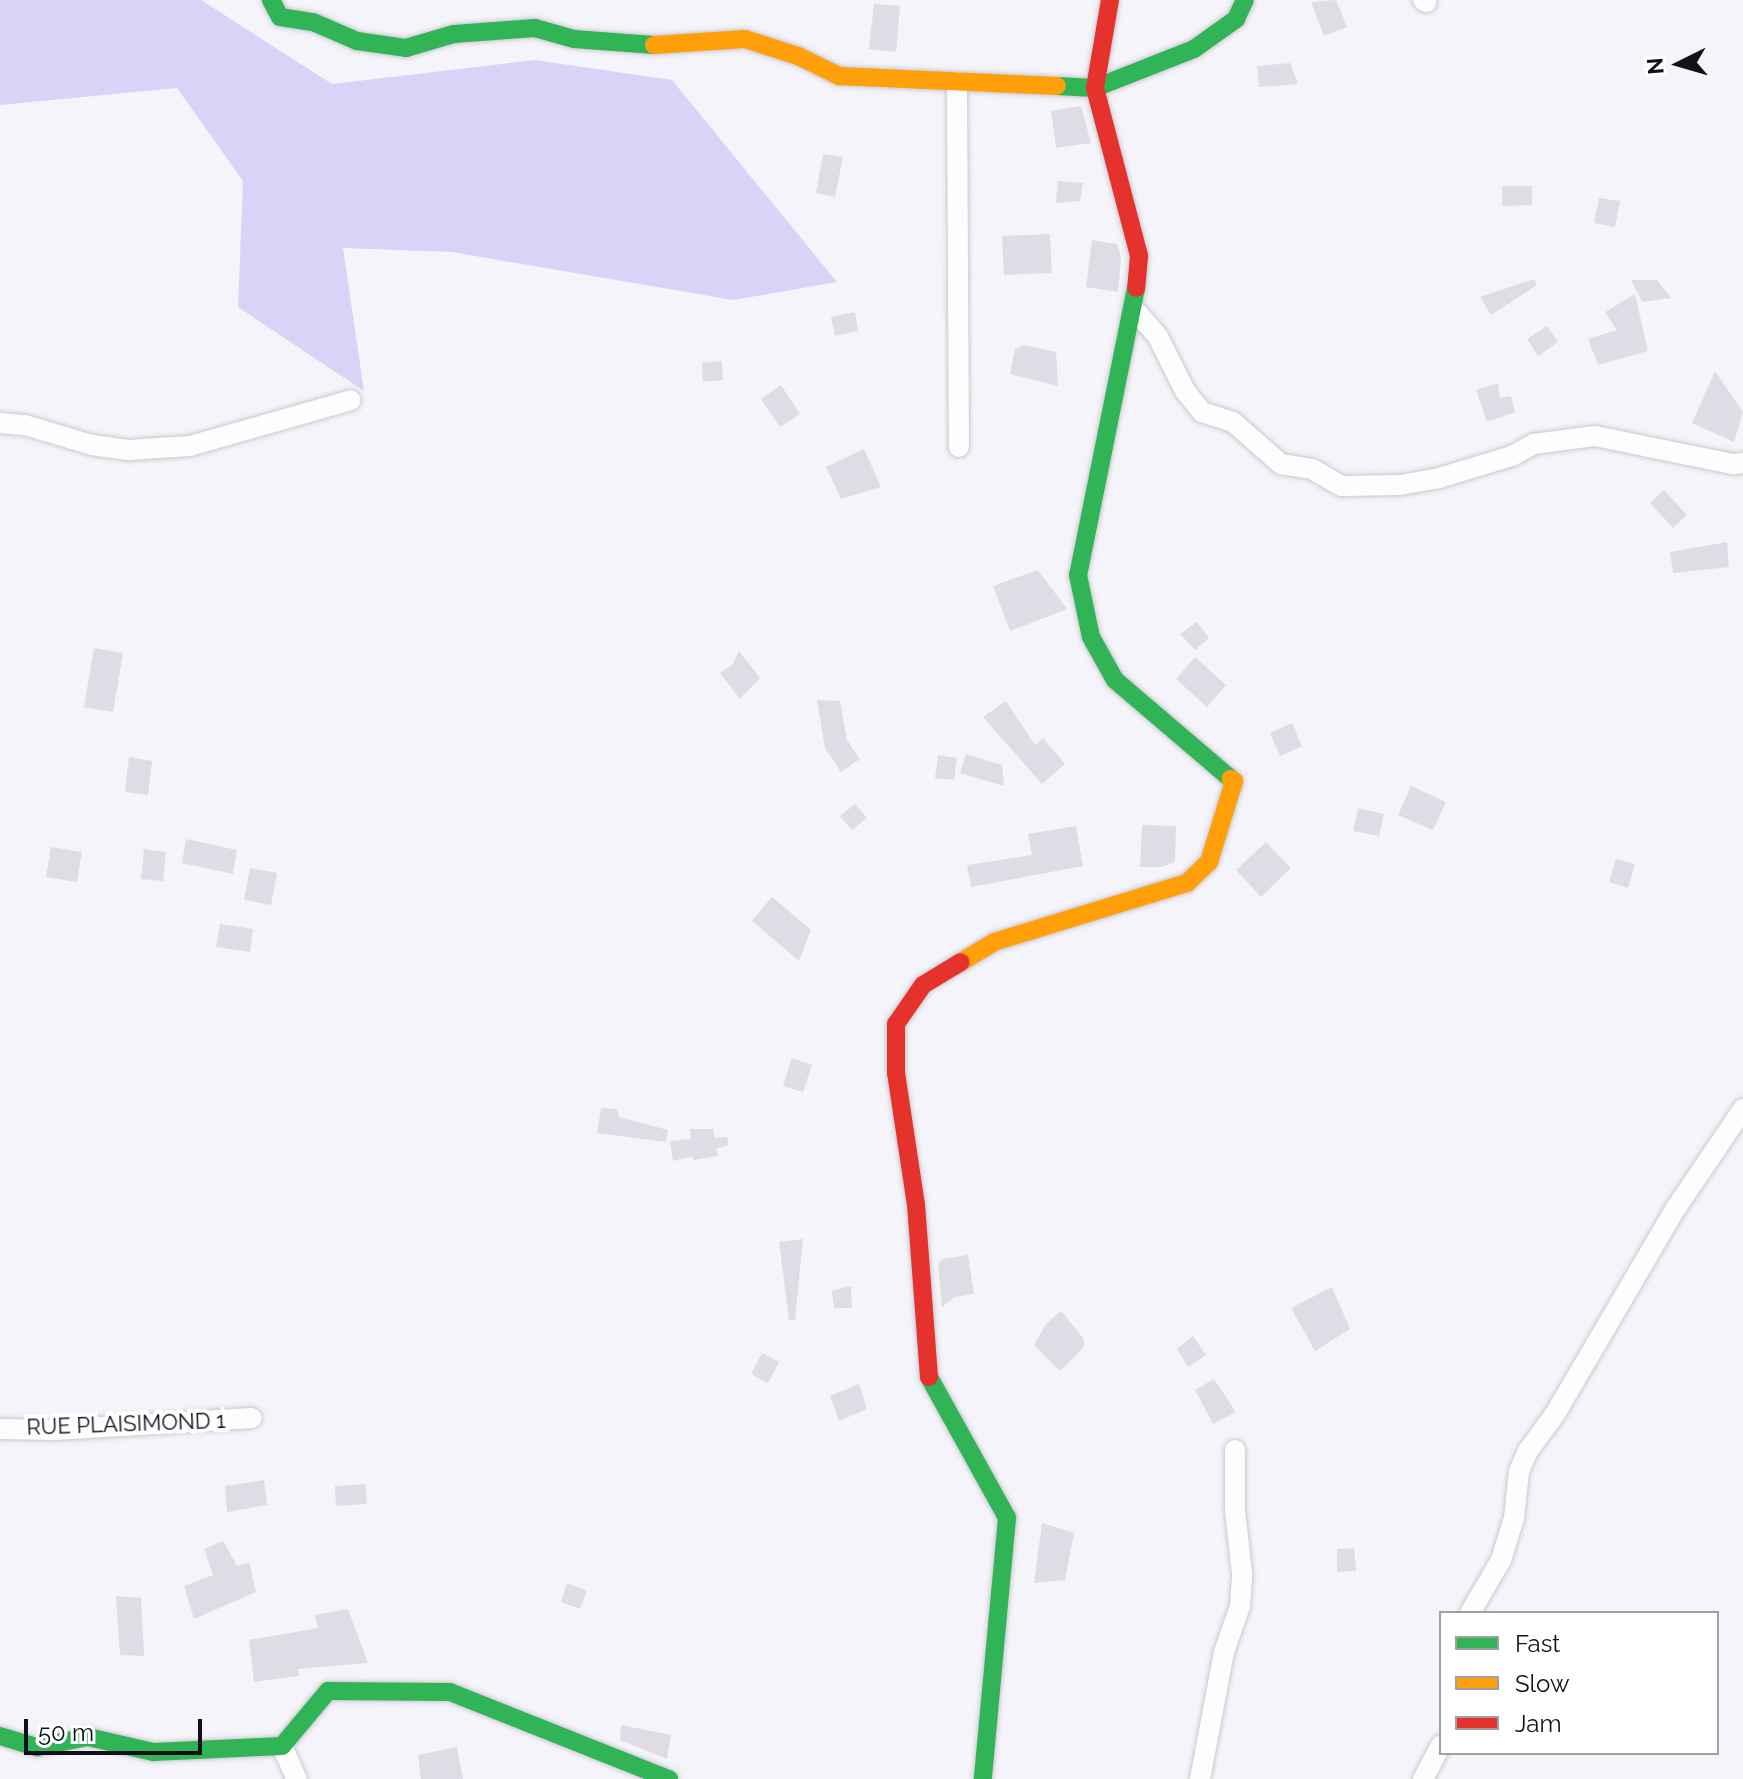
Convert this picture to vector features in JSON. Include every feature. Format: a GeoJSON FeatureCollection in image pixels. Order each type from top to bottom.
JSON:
{"type":"FeatureCollection","features":[{"type":"Feature","properties":{"kind":"street"},"geometry":{"type":"LineString","coordinates":[[271,0],[280,17],[313,22],[357,41],[406,48],[454,34],[535,28],[574,39],[648,45],[745,39],[798,56],[839,76],[1095,88],[1194,49],[1236,19],[1245,0]]}},
{"type":"Feature","properties":{"kind":"street"},"geometry":{"type":"LineString","coordinates":[[983,1779],[993,1700],[1007,1518],[929,1382],[916,1205],[896,1073],[896,1024],[923,985],[994,942],[1187,883],[1209,862],[1234,781],[1115,680],[1091,637],[1078,575],[1096,497],[1120,356],[1134,309],[1139,256],[1095,88],[1110,0]]}},
{"type":"Feature","properties":{"kind":"street"},"geometry":{"type":"LineString","coordinates":[[957,82],[959,447]]}},
{"type":"Feature","properties":{"kind":"street"},"geometry":{"type":"LineString","coordinates":[[1134,309],[1157,335],[1185,391],[1202,412],[1233,422],[1281,464],[1312,469],[1342,486],[1400,485],[1439,478],[1512,456],[1534,444],[1595,436],[1733,464],[1743,463]]}},
{"type":"Feature","properties":{"kind":"street"},"geometry":{"type":"LineString","coordinates":[[0,423],[25,425],[92,445],[128,450],[190,446],[351,400]]}},
{"type":"Feature","properties":{"kind":"street"},"geometry":{"type":"LineString","coordinates":[[1471,1611],[1501,1560],[1514,1518],[1519,1471],[1528,1451],[1555,1414],[1676,1208],[1743,1109]]}},
{"type":"Feature","properties":{"kind":"street","name":"RUE PLAISIMOND 1"},"geometry":{"type":"LineString","coordinates":[[0,1429],[115,1427],[252,1418]]}},
{"type":"Feature","properties":{"kind":"street"},"geometry":{"type":"LineString","coordinates":[[1200,1779],[1224,1652],[1240,1606],[1242,1574],[1235,1510],[1235,1450]]}},
{"type":"Feature","properties":{"kind":"street"},"geometry":{"type":"LineString","coordinates":[[0,1736],[37,1747],[88,1737],[153,1752],[282,1746],[328,1691],[450,1692],[669,1779]]}},
{"type":"Feature","properties":{"kind":"street"},"geometry":{"type":"LineString","coordinates":[[282,1746],[297,1779]]}},
{"type":"Feature","properties":{"kind":"street"},"geometry":{"type":"LineString","coordinates":[[1423,1779],[1439,1749]]}},
{"type":"Feature","properties":{"kind":"shaded area"},"geometry":{"type":"Polygon","coordinates":[[[0,0],[201,0],[332,84],[535,60],[672,80],[837,282],[733,300],[452,252],[343,248],[364,391],[238,307],[243,181],[177,88],[0,105],[0,0]]]}},
{"type":"Feature","properties":{"kind":"building"},"geometry":{"type":"Polygon","coordinates":[[[1336,0],[1347,27],[1324,36],[1311,2],[1336,0]]]}},
{"type":"Feature","properties":{"kind":"building"},"geometry":{"type":"Polygon","coordinates":[[[874,4],[900,6],[896,52],[869,49],[874,4]]]}},
{"type":"Feature","properties":{"kind":"building"},"geometry":{"type":"Polygon","coordinates":[[[1290,63],[1298,84],[1259,87],[1257,66],[1290,63]]]}},
{"type":"Feature","properties":{"kind":"building"},"geometry":{"type":"Polygon","coordinates":[[[1081,106],[1091,143],[1056,148],[1051,111],[1081,106]]]}},
{"type":"Feature","properties":{"kind":"building"},"geometry":{"type":"Polygon","coordinates":[[[823,154],[843,157],[835,197],[816,193],[823,154]]]}},
{"type":"Feature","properties":{"kind":"building"},"geometry":{"type":"Polygon","coordinates":[[[1058,181],[1083,183],[1080,201],[1056,203],[1058,181]]]}},
{"type":"Feature","properties":{"kind":"building"},"geometry":{"type":"Polygon","coordinates":[[[1502,186],[1532,186],[1532,205],[1502,206],[1502,186]]]}},
{"type":"Feature","properties":{"kind":"building"},"geometry":{"type":"Polygon","coordinates":[[[1599,198],[1620,201],[1615,227],[1594,223],[1599,198]]]}},
{"type":"Feature","properties":{"kind":"building"},"geometry":{"type":"Polygon","coordinates":[[[1050,234],[1052,273],[1004,275],[1002,236],[1050,234]]]}},
{"type":"Feature","properties":{"kind":"building"},"geometry":{"type":"Polygon","coordinates":[[[1092,240],[1117,244],[1121,257],[1118,292],[1086,287],[1092,240]]]}},
{"type":"Feature","properties":{"kind":"building"},"geometry":{"type":"Polygon","coordinates":[[[1534,279],[1537,285],[1491,315],[1480,297],[1534,279]]]}},
{"type":"Feature","properties":{"kind":"building"},"geometry":{"type":"Polygon","coordinates":[[[1631,280],[1657,280],[1671,298],[1642,302],[1631,280]]]}},
{"type":"Feature","properties":{"kind":"building"},"geometry":{"type":"Polygon","coordinates":[[[1635,294],[1648,351],[1598,365],[1588,339],[1617,330],[1605,312],[1635,294]]]}},
{"type":"Feature","properties":{"kind":"building"},"geometry":{"type":"Polygon","coordinates":[[[855,312],[858,331],[835,336],[831,317],[855,312]]]}},
{"type":"Feature","properties":{"kind":"building"},"geometry":{"type":"Polygon","coordinates":[[[1547,326],[1558,342],[1538,356],[1527,339],[1547,326]]]}},
{"type":"Feature","properties":{"kind":"building"},"geometry":{"type":"Polygon","coordinates":[[[1024,345],[1056,352],[1058,386],[1010,374],[1015,349],[1024,345]]]}},
{"type":"Feature","properties":{"kind":"building"},"geometry":{"type":"Polygon","coordinates":[[[722,361],[723,380],[703,382],[702,363],[722,361]]]}},
{"type":"Feature","properties":{"kind":"building"},"geometry":{"type":"Polygon","coordinates":[[[1715,371],[1743,412],[1734,442],[1692,423],[1715,371]]]}},
{"type":"Feature","properties":{"kind":"building"},"geometry":{"type":"Polygon","coordinates":[[[1498,383],[1500,398],[1511,396],[1515,412],[1487,422],[1476,390],[1498,383]]]}},
{"type":"Feature","properties":{"kind":"building"},"geometry":{"type":"Polygon","coordinates":[[[781,385],[800,414],[780,427],[761,399],[781,385]]]}},
{"type":"Feature","properties":{"kind":"building"},"geometry":{"type":"Polygon","coordinates":[[[864,449],[881,487],[841,499],[826,467],[864,449]]]}},
{"type":"Feature","properties":{"kind":"building"},"geometry":{"type":"Polygon","coordinates":[[[1664,490],[1687,515],[1673,528],[1650,503],[1664,490]]]}},
{"type":"Feature","properties":{"kind":"building"},"geometry":{"type":"Polygon","coordinates":[[[1727,542],[1729,567],[1673,573],[1670,552],[1727,542]]]}},
{"type":"Feature","properties":{"kind":"building"},"geometry":{"type":"Polygon","coordinates":[[[1038,570],[1067,609],[1010,631],[993,586],[1038,570]]]}},
{"type":"Feature","properties":{"kind":"building"},"geometry":{"type":"Polygon","coordinates":[[[1197,622],[1209,638],[1195,650],[1180,634],[1197,622]]]}},
{"type":"Feature","properties":{"kind":"building"},"geometry":{"type":"Polygon","coordinates":[[[94,648],[123,653],[113,712],[84,707],[94,648]]]}},
{"type":"Feature","properties":{"kind":"building"},"geometry":{"type":"Polygon","coordinates":[[[739,651],[760,678],[740,699],[720,673],[733,664],[739,651]]]}},
{"type":"Feature","properties":{"kind":"building"},"geometry":{"type":"Polygon","coordinates":[[[1195,657],[1226,685],[1207,707],[1176,679],[1195,657]]]}},
{"type":"Feature","properties":{"kind":"building"},"geometry":{"type":"Polygon","coordinates":[[[817,700],[840,701],[847,740],[860,759],[841,772],[825,748],[817,700]]]}},
{"type":"Feature","properties":{"kind":"building"},"geometry":{"type":"Polygon","coordinates":[[[1006,701],[1035,745],[1043,738],[1065,764],[1042,784],[983,717],[1006,701]]]}},
{"type":"Feature","properties":{"kind":"building"},"geometry":{"type":"Polygon","coordinates":[[[1292,723],[1302,746],[1280,756],[1270,733],[1292,723]]]}},
{"type":"Feature","properties":{"kind":"building"},"geometry":{"type":"Polygon","coordinates":[[[966,754],[1002,765],[1004,786],[960,773],[966,754]]]}},
{"type":"Feature","properties":{"kind":"building"},"geometry":{"type":"Polygon","coordinates":[[[938,755],[957,758],[954,780],[935,778],[938,755]]]}},
{"type":"Feature","properties":{"kind":"building"},"geometry":{"type":"Polygon","coordinates":[[[129,757],[152,761],[148,795],[125,792],[129,757]]]}},
{"type":"Feature","properties":{"kind":"building"},"geometry":{"type":"Polygon","coordinates":[[[1411,786],[1446,802],[1433,830],[1398,815],[1411,786]]]}},
{"type":"Feature","properties":{"kind":"building"},"geometry":{"type":"Polygon","coordinates":[[[855,804],[867,818],[852,830],[840,816],[855,804]]]}},
{"type":"Feature","properties":{"kind":"building"},"geometry":{"type":"Polygon","coordinates":[[[1358,808],[1384,814],[1379,836],[1353,831],[1358,808]]]}},
{"type":"Feature","properties":{"kind":"building"},"geometry":{"type":"Polygon","coordinates":[[[1142,825],[1176,826],[1175,862],[1161,867],[1140,867],[1142,825]]]}},
{"type":"Feature","properties":{"kind":"building"},"geometry":{"type":"Polygon","coordinates":[[[1076,826],[1083,866],[971,887],[967,865],[1032,855],[1028,834],[1076,826]]]}},
{"type":"Feature","properties":{"kind":"building"},"geometry":{"type":"Polygon","coordinates":[[[186,839],[237,850],[233,874],[182,863],[186,839]]]}},
{"type":"Feature","properties":{"kind":"building"},"geometry":{"type":"Polygon","coordinates":[[[1266,842],[1291,868],[1261,897],[1236,870],[1266,842]]]}},
{"type":"Feature","properties":{"kind":"building"},"geometry":{"type":"Polygon","coordinates":[[[51,847],[82,852],[77,882],[46,877],[51,847]]]}},
{"type":"Feature","properties":{"kind":"building"},"geometry":{"type":"Polygon","coordinates":[[[144,849],[166,852],[163,881],[141,879],[144,849]]]}},
{"type":"Feature","properties":{"kind":"building"},"geometry":{"type":"Polygon","coordinates":[[[1616,859],[1635,864],[1628,888],[1609,882],[1616,859]]]}},
{"type":"Feature","properties":{"kind":"building"},"geometry":{"type":"Polygon","coordinates":[[[250,868],[277,873],[271,905],[244,900],[250,868]]]}},
{"type":"Feature","properties":{"kind":"building"},"geometry":{"type":"Polygon","coordinates":[[[772,897],[811,930],[799,961],[752,921],[772,897]]]}},
{"type":"Feature","properties":{"kind":"building"},"geometry":{"type":"Polygon","coordinates":[[[220,924],[253,929],[250,952],[216,947],[220,924]]]}},
{"type":"Feature","properties":{"kind":"building"},"geometry":{"type":"Polygon","coordinates":[[[792,1058],[812,1065],[803,1092],[783,1086],[792,1058]]]}},
{"type":"Feature","properties":{"kind":"building"},"geometry":{"type":"Polygon","coordinates":[[[601,1108],[617,1109],[619,1117],[668,1130],[666,1142],[597,1133],[601,1108]]]}},
{"type":"Feature","properties":{"kind":"building"},"geometry":{"type":"Polygon","coordinates":[[[690,1129],[713,1129],[715,1138],[727,1137],[729,1145],[716,1149],[718,1156],[693,1160],[693,1156],[673,1161],[670,1141],[691,1139],[690,1129]]]}},
{"type":"Feature","properties":{"kind":"building"},"geometry":{"type":"Polygon","coordinates":[[[803,1239],[795,1320],[789,1320],[779,1242],[803,1239]]]}},
{"type":"Feature","properties":{"kind":"building"},"geometry":{"type":"Polygon","coordinates":[[[968,1255],[974,1294],[955,1297],[942,1307],[938,1264],[943,1259],[968,1255]]]}},
{"type":"Feature","properties":{"kind":"building"},"geometry":{"type":"Polygon","coordinates":[[[851,1286],[852,1308],[834,1308],[832,1291],[851,1286]]]}},
{"type":"Feature","properties":{"kind":"building"},"geometry":{"type":"Polygon","coordinates":[[[1332,1287],[1350,1329],[1315,1351],[1291,1308],[1332,1287]]]}},
{"type":"Feature","properties":{"kind":"building"},"geometry":{"type":"Polygon","coordinates":[[[1061,1311],[1084,1339],[1084,1347],[1060,1371],[1034,1345],[1046,1324],[1061,1311]]]}},
{"type":"Feature","properties":{"kind":"building"},"geometry":{"type":"Polygon","coordinates":[[[1193,1336],[1206,1355],[1188,1367],[1177,1349],[1193,1336]]]}},
{"type":"Feature","properties":{"kind":"building"},"geometry":{"type":"Polygon","coordinates":[[[762,1353],[779,1362],[768,1383],[751,1374],[762,1353]]]}},
{"type":"Feature","properties":{"kind":"building"},"geometry":{"type":"Polygon","coordinates":[[[1214,1379],[1236,1412],[1213,1424],[1195,1390],[1214,1379]]]}},
{"type":"Feature","properties":{"kind":"building"},"geometry":{"type":"Polygon","coordinates":[[[859,1384],[867,1409],[839,1421],[830,1396],[859,1384]]]}},
{"type":"Feature","properties":{"kind":"building"},"geometry":{"type":"Polygon","coordinates":[[[264,1480],[267,1505],[227,1512],[225,1486],[264,1480]]]}},
{"type":"Feature","properties":{"kind":"building"},"geometry":{"type":"Polygon","coordinates":[[[365,1484],[367,1504],[336,1506],[335,1486],[365,1484]]]}},
{"type":"Feature","properties":{"kind":"building"},"geometry":{"type":"Polygon","coordinates":[[[1042,1523],[1074,1533],[1065,1580],[1034,1583],[1042,1523]]]}},
{"type":"Feature","properties":{"kind":"building"},"geometry":{"type":"Polygon","coordinates":[[[223,1541],[237,1566],[249,1562],[256,1592],[194,1619],[184,1586],[213,1575],[204,1549],[223,1541]]]}},
{"type":"Feature","properties":{"kind":"building"},"geometry":{"type":"Polygon","coordinates":[[[1354,1548],[1356,1571],[1337,1572],[1337,1549],[1354,1548]]]}},
{"type":"Feature","properties":{"kind":"building"},"geometry":{"type":"Polygon","coordinates":[[[567,1583],[587,1591],[580,1609],[561,1602],[567,1583]]]}},
{"type":"Feature","properties":{"kind":"building"},"geometry":{"type":"Polygon","coordinates":[[[116,1596],[141,1598],[144,1656],[120,1655],[116,1596]]]}},
{"type":"Feature","properties":{"kind":"building"},"geometry":{"type":"Polygon","coordinates":[[[348,1609],[368,1663],[298,1669],[299,1676],[254,1682],[249,1640],[318,1628],[315,1615],[348,1609]]]}},
{"type":"Feature","properties":{"kind":"building"},"geometry":{"type":"Polygon","coordinates":[[[621,1725],[671,1735],[667,1759],[620,1740],[621,1725]]]}},
{"type":"Feature","properties":{"kind":"building"},"geometry":{"type":"Polygon","coordinates":[[[457,1747],[463,1779],[421,1779],[418,1755],[457,1747]]]}},
{"type":"Feature","properties":{"kind":"traffic: fast"},"geometry":{"type":"LineString","coordinates":[[271,0],[280,17],[313,22],[357,41],[406,48],[454,34],[535,28],[574,39],[654,45]]}},
{"type":"Feature","properties":{"kind":"traffic: fast"},"geometry":{"type":"LineString","coordinates":[[1057,86],[1095,88],[1194,49],[1236,19],[1245,0]]}},
{"type":"Feature","properties":{"kind":"traffic: fast"},"geometry":{"type":"LineString","coordinates":[[1136,288],[1078,575],[1091,637],[1115,680],[1231,779]]}},
{"type":"Feature","properties":{"kind":"traffic: fast"},"geometry":{"type":"LineString","coordinates":[[929,1377],[1007,1518],[983,1779]]}},
{"type":"Feature","properties":{"kind":"traffic: fast"},"geometry":{"type":"LineString","coordinates":[[0,1736],[37,1747],[88,1737],[153,1752],[282,1746],[328,1691],[450,1692],[669,1779]]}},
{"type":"Feature","properties":{"kind":"traffic: slow"},"geometry":{"type":"LineString","coordinates":[[654,45],[745,39],[798,56],[839,76],[1057,86]]}},
{"type":"Feature","properties":{"kind":"traffic: slow"},"geometry":{"type":"LineString","coordinates":[[961,962],[994,942],[1187,883],[1209,862],[1234,781],[1231,779]]}},
{"type":"Feature","properties":{"kind":"traffic: jam"},"geometry":{"type":"LineString","coordinates":[[1110,0],[1095,88],[1139,256],[1136,288]]}},
{"type":"Feature","properties":{"kind":"traffic: jam"},"geometry":{"type":"LineString","coordinates":[[929,1377],[916,1205],[896,1073],[896,1024],[923,985],[961,962]]}}]}
